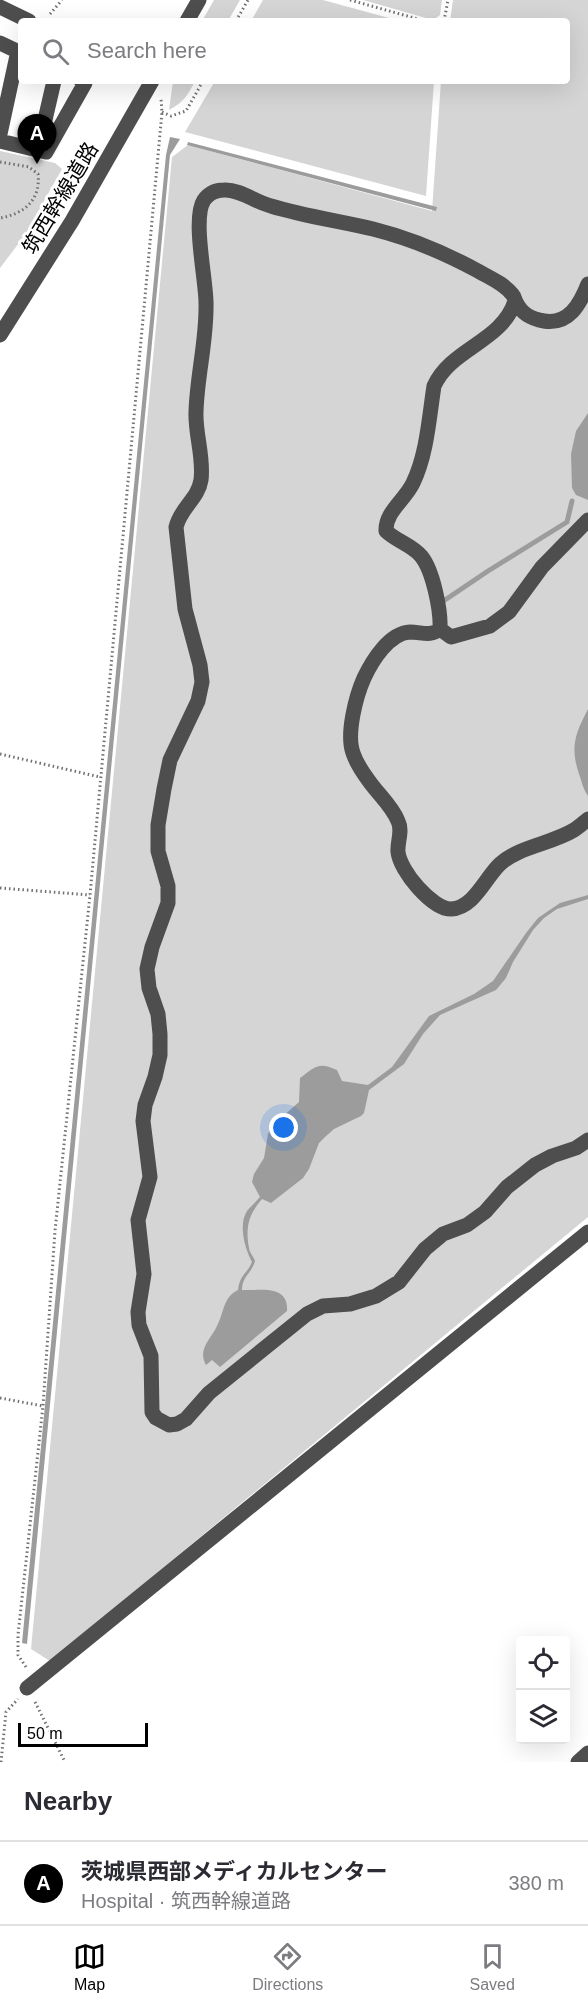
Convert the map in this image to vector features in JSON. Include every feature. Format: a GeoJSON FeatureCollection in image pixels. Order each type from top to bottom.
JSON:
{"type":"FeatureCollection","features":[{"type":"Feature","properties":{"kind":"street"},"geometry":{"type":"LineString","coordinates":[[189,18],[199,0]]}},
{"type":"Feature","properties":{"kind":"street"},"geometry":{"type":"LineString","coordinates":[[0,7],[23,18]]}},
{"type":"Feature","properties":{"kind":"street"},"geometry":{"type":"LineString","coordinates":[[0,43],[18,52]]}},
{"type":"Feature","properties":{"kind":"street"},"geometry":{"type":"LineString","coordinates":[[0,134],[18,56]]}},
{"type":"Feature","properties":{"kind":"street"},"geometry":{"type":"LineString","coordinates":[[38,150],[53,84]]}},
{"type":"Feature","properties":{"kind":"street"},"geometry":{"type":"LineString","coordinates":[[0,141],[46,152],[85,84]]}},
{"type":"Feature","properties":{"kind":"street","name":"筑西幹線道路"},"geometry":{"type":"LineString","coordinates":[[0,335],[72,222],[153,84]]}},
{"type":"Feature","properties":{"kind":"street"},"geometry":{"type":"LineString","coordinates":[[525,315],[514,296],[502,285],[463,263],[417,243],[373,229],[267,206],[231,190],[221,189],[211,193],[204,200],[199,230],[206,302],[206,340],[196,415],[202,468],[201,482],[196,493],[179,515],[176,527],[185,609],[200,666],[201,692],[170,760],[164,789],[158,825],[158,851],[168,886],[168,903],[147,969],[158,1014],[160,1055],[142,1121],[150,1177],[138,1220],[144,1274],[138,1312],[139,1325],[151,1356],[152,1412],[156,1418],[170,1425],[186,1419],[209,1393],[307,1314],[322,1306],[350,1304],[376,1296],[399,1282],[425,1249],[443,1234],[467,1225],[486,1212],[507,1187],[535,1165],[552,1155],[576,1148],[588,1140]]}},
{"type":"Feature","properties":{"kind":"street"},"geometry":{"type":"LineString","coordinates":[[508,316],[525,315],[546,322],[559,322],[575,309],[588,284]]}},
{"type":"Feature","properties":{"kind":"street"},"geometry":{"type":"LineString","coordinates":[[440,634],[438,606],[429,570],[420,555],[386,531],[387,518],[413,484],[419,466],[435,386],[443,370],[490,336],[508,316],[515,301]]}},
{"type":"Feature","properties":{"kind":"street"},"geometry":{"type":"LineString","coordinates":[[588,520],[542,567],[508,612],[490,626],[440,634],[409,632],[395,636],[378,654],[364,678],[353,710],[351,733],[352,752],[368,781],[398,819],[400,828],[398,852],[402,866],[436,906],[449,909],[469,902],[501,863],[516,854],[572,831],[588,819]]}},
{"type":"Feature","properties":{"kind":"street"},"geometry":{"type":"LineString","coordinates":[[32,1684],[588,1232]]}},
{"type":"Feature","properties":{"kind":"street"},"geometry":{"type":"LineString","coordinates":[[578,1762],[588,1753]]}},
{"type":"Feature","properties":{"kind":"path"},"geometry":{"type":"LineString","coordinates":[[50,14],[62,0]]}},
{"type":"Feature","properties":{"kind":"path"},"geometry":{"type":"LineString","coordinates":[[238,18],[248,0]]}},
{"type":"Feature","properties":{"kind":"path"},"geometry":{"type":"LineString","coordinates":[[350,0],[414,18]]}},
{"type":"Feature","properties":{"kind":"path"},"geometry":{"type":"LineString","coordinates":[[445,18],[448,0]]}},
{"type":"Feature","properties":{"kind":"path"},"geometry":{"type":"LineString","coordinates":[[65,1762],[18,1655],[18,1635],[43,1406],[55,1231],[90,895],[162,112],[154,84]]}},
{"type":"Feature","properties":{"kind":"path"},"geometry":{"type":"LineString","coordinates":[[162,112],[171,116],[186,111],[201,84]]}},
{"type":"Feature","properties":{"kind":"path"},"geometry":{"type":"LineString","coordinates":[[0,162],[29,167],[38,174],[40,186],[34,200],[24,210],[0,218]]}},
{"type":"Feature","properties":{"kind":"path"},"geometry":{"type":"LineString","coordinates":[[0,754],[100,777]]}},
{"type":"Feature","properties":{"kind":"path"},"geometry":{"type":"LineString","coordinates":[[0,888],[90,895]]}},
{"type":"Feature","properties":{"kind":"path"},"geometry":{"type":"LineString","coordinates":[[0,1398],[43,1406]]}},
{"type":"Feature","properties":{"kind":"path"},"geometry":{"type":"LineString","coordinates":[[1,1762],[6,1712],[32,1684]]}},
{"type":"Feature","properties":{"kind":"shaded area"},"geometry":{"type":"Polygon","coordinates":[[[214,0],[240,0],[230,18],[204,18],[214,0]]]}},
{"type":"Feature","properties":{"kind":"shaded area"},"geometry":{"type":"Polygon","coordinates":[[[263,0],[323,0],[389,18],[253,18],[263,0]]]}},
{"type":"Feature","properties":{"kind":"shaded area"},"geometry":{"type":"Polygon","coordinates":[[[363,0],[442,0],[440,15],[436,18],[426,18],[363,0]]]}},
{"type":"Feature","properties":{"kind":"shaded area"},"geometry":{"type":"Polygon","coordinates":[[[453,0],[588,0],[588,1217],[50,1661],[31,1649],[172,157],[188,145],[432,211],[441,84],[570,84],[570,18],[450,18],[453,0]]]}},
{"type":"Feature","properties":{"kind":"shaded area"},"geometry":{"type":"Polygon","coordinates":[[[173,84],[193,84],[185,98],[169,110],[173,84]]]}},
{"type":"Feature","properties":{"kind":"shaded area"},"geometry":{"type":"Polygon","coordinates":[[[213,84],[434,84],[426,196],[185,132],[213,84]]]}},
{"type":"Feature","properties":{"kind":"shaded area"},"geometry":{"type":"Polygon","coordinates":[[[170,137],[180,139],[170,155],[27,1644],[22,1643],[166,155],[170,137]]]}},
{"type":"Feature","properties":{"kind":"shaded area"},"geometry":{"type":"Polygon","coordinates":[[[188,142],[437,207],[436,211],[187,145],[188,142]]]}},
{"type":"Feature","properties":{"kind":"shaded area"},"geometry":{"type":"Polygon","coordinates":[[[0,151],[55,163],[62,169],[25,235],[0,268],[0,151]]]}},
{"type":"Feature","properties":{"kind":"shaded area"},"geometry":{"type":"Polygon","coordinates":[[[588,413],[588,500],[576,495],[572,488],[571,454],[576,431],[588,413]]]}},
{"type":"Feature","properties":{"kind":"shaded area"},"geometry":{"type":"Polygon","coordinates":[[[588,709],[588,796],[576,764],[574,748],[577,733],[588,709]]]}},
{"type":"Feature","properties":{"kind":"shaded area"},"geometry":{"type":"Polygon","coordinates":[[[588,895],[588,899],[557,909],[544,918],[533,930],[506,978],[496,990],[440,1015],[423,1034],[404,1064],[369,1090],[364,1113],[334,1129],[319,1143],[303,1178],[271,1203],[262,1199],[249,1221],[249,1250],[255,1261],[244,1281],[242,1290],[264,1290],[278,1293],[286,1302],[287,1311],[220,1367],[212,1360],[206,1365],[203,1354],[206,1344],[217,1326],[229,1297],[238,1290],[240,1281],[252,1262],[245,1244],[243,1223],[247,1211],[260,1197],[252,1182],[254,1174],[264,1158],[268,1134],[273,1125],[299,1102],[300,1078],[317,1066],[325,1066],[337,1070],[342,1081],[368,1085],[392,1067],[429,1016],[474,994],[493,981],[538,918],[560,903],[588,895]]]}},
{"type":"Feature","properties":{"kind":"waterway"},"geometry":{"type":"LineString","coordinates":[[442,602],[567,522],[572,501]]}},
{"type":"Feature","properties":{"kind":"place","name":"茨城県西部メディカルセンター"},"geometry":{"type":"Point","coordinates":[37,164]}}]}
